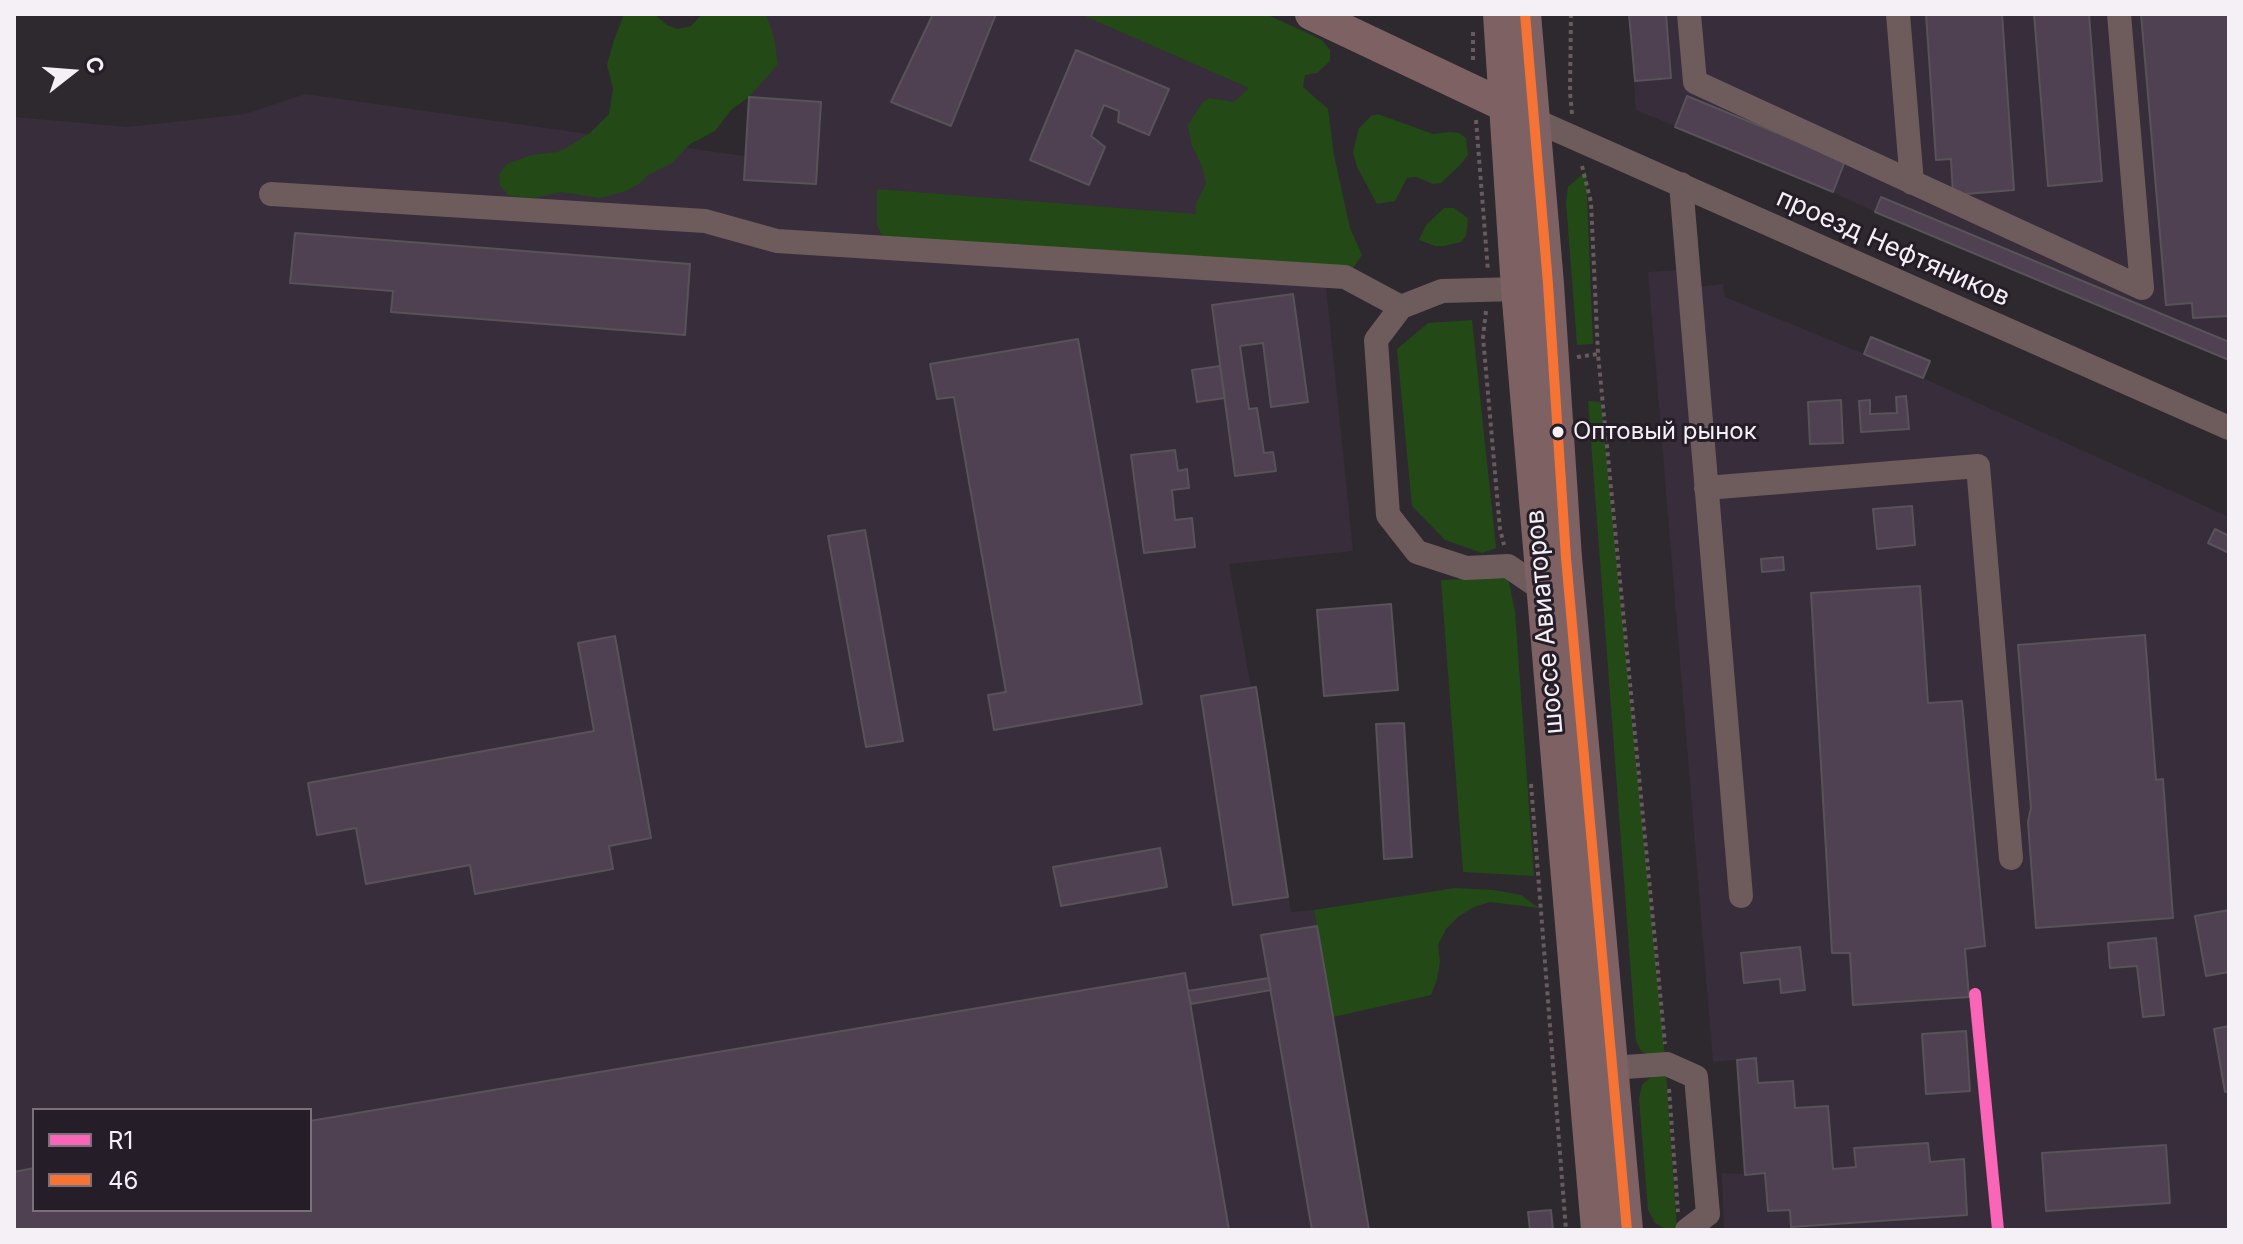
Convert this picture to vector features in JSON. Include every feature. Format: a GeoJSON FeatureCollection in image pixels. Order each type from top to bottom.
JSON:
{"type":"FeatureCollection","features":[{"type":"Feature","properties":{"kind":"main road"},"geometry":{"type":"LineString","coordinates":[[1311,14],[1534,120]]}},
{"type":"Feature","properties":{"kind":"main road","name":"шоссе Авиаторов"},"geometry":{"type":"LineString","coordinates":[[1525,14],[1548,284],[1566,558],[1627,1230]]}},
{"type":"Feature","properties":{"kind":"main road","name":"шоссе Авиаторов"},"geometry":{"type":"LineString","coordinates":[[1486,20],[1504,105],[1503,289],[1543,590],[1597,1230]]}},
{"type":"Feature","properties":{"kind":"street"},"geometry":{"type":"LineString","coordinates":[[1689,14],[1695,82],[2142,288],[2119,14]]}},
{"type":"Feature","properties":{"kind":"street"},"geometry":{"type":"LineString","coordinates":[[1898,14],[1912,183]]}},
{"type":"Feature","properties":{"kind":"street","name":"проезд Нефтяников"},"geometry":{"type":"LineString","coordinates":[[1534,120],[2229,428]]}},
{"type":"Feature","properties":{"kind":"street"},"geometry":{"type":"LineString","coordinates":[[1681,184],[1741,896]]}},
{"type":"Feature","properties":{"kind":"street"},"geometry":{"type":"LineString","coordinates":[[271,194],[705,221],[777,241],[1345,277],[1401,307]]}},
{"type":"Feature","properties":{"kind":"street"},"geometry":{"type":"LineString","coordinates":[[1503,289],[1442,291],[1401,307],[1376,340],[1388,515],[1417,552],[1466,568],[1508,566],[1543,590]]}},
{"type":"Feature","properties":{"kind":"street"},"geometry":{"type":"LineString","coordinates":[[1706,488],[1978,466],[2011,858]]}},
{"type":"Feature","properties":{"kind":"street"},"geometry":{"type":"LineString","coordinates":[[1612,1068],[1667,1064],[1696,1077],[1708,1214],[1683,1222]]}},
{"type":"Feature","properties":{"kind":"path"},"geometry":{"type":"LineString","coordinates":[[1571,14],[1570,92],[1575,138],[1591,202],[1598,354],[1683,1222]]}},
{"type":"Feature","properties":{"kind":"path"},"geometry":{"type":"LineString","coordinates":[[1486,20],[1473,91],[1503,289],[1483,337],[1500,529],[1508,566]]}},
{"type":"Feature","properties":{"kind":"path"},"geometry":{"type":"LineString","coordinates":[[1574,357],[1598,354]]}},
{"type":"Feature","properties":{"kind":"path"},"geometry":{"type":"LineString","coordinates":[[1531,779],[1566,1230]]}},
{"type":"Feature","properties":{"kind":"shaded area"},"geometry":{"type":"Polygon","coordinates":[[[754,14],[1084,14],[1249,88],[1325,276],[1353,551],[1229,564],[1291,912],[1314,910],[1369,1230],[14,1230],[14,117],[127,127],[245,114],[305,94],[744,156],[754,14]]]}},
{"type":"Feature","properties":{"kind":"shaded area"},"geometry":{"type":"Polygon","coordinates":[[[1629,14],[2229,14],[2229,360],[1636,110],[1629,14]]]}},
{"type":"Feature","properties":{"kind":"shaded area"},"geometry":{"type":"Polygon","coordinates":[[[1677,270],[1679,289],[1723,284],[1725,297],[1923,378],[2229,517],[2229,1230],[1724,1230],[1722,1173],[1745,1174],[1737,1060],[1713,1062],[1648,272],[1677,270]]]}},
{"type":"Feature","properties":{"kind":"green space"},"geometry":{"type":"Polygon","coordinates":[[[624,14],[654,14],[667,25],[678,29],[691,26],[702,14],[766,14],[778,64],[749,97],[731,110],[715,131],[690,144],[672,163],[626,191],[599,198],[561,192],[534,198],[509,196],[500,186],[499,174],[507,164],[568,147],[590,133],[609,114],[613,89],[607,65],[624,14]]]}},
{"type":"Feature","properties":{"kind":"green space"},"geometry":{"type":"Polygon","coordinates":[[[1080,14],[1266,14],[1322,40],[1330,50],[1330,61],[1317,73],[1305,75],[1303,87],[1328,109],[1334,155],[1350,228],[1362,255],[1351,271],[885,240],[877,226],[877,189],[1196,214],[1195,206],[1206,183],[1191,143],[1188,125],[1202,103],[1209,98],[1234,102],[1249,88],[1080,14]]]}},
{"type":"Feature","properties":{"kind":"green space"},"geometry":{"type":"Polygon","coordinates":[[[1378,114],[1433,134],[1459,133],[1466,138],[1468,155],[1441,183],[1407,178],[1395,201],[1377,204],[1357,167],[1353,152],[1359,128],[1371,116],[1378,114]]]}},
{"type":"Feature","properties":{"kind":"green space"},"geometry":{"type":"Polygon","coordinates":[[[1586,171],[1593,344],[1577,345],[1566,202],[1568,187],[1586,171]]]}},
{"type":"Feature","properties":{"kind":"green space"},"geometry":{"type":"Polygon","coordinates":[[[1444,208],[1454,208],[1468,218],[1466,236],[1461,242],[1444,246],[1419,240],[1426,225],[1444,208]]]}},
{"type":"Feature","properties":{"kind":"green space"},"geometry":{"type":"Polygon","coordinates":[[[1472,320],[1496,548],[1482,553],[1445,540],[1412,506],[1397,349],[1428,323],[1472,320]]]}},
{"type":"Feature","properties":{"kind":"green space"},"geometry":{"type":"Polygon","coordinates":[[[1588,401],[1601,402],[1665,1057],[1653,1057],[1641,1051],[1636,1041],[1588,401]]]}},
{"type":"Feature","properties":{"kind":"green space"},"geometry":{"type":"Polygon","coordinates":[[[1508,577],[1515,612],[1534,876],[1463,872],[1441,580],[1508,577]]]}},
{"type":"Feature","properties":{"kind":"green space"},"geometry":{"type":"Polygon","coordinates":[[[1455,888],[1521,895],[1539,908],[1490,902],[1474,907],[1446,929],[1438,945],[1440,962],[1431,995],[1333,1017],[1314,910],[1455,888]]]}},
{"type":"Feature","properties":{"kind":"green space"},"geometry":{"type":"Polygon","coordinates":[[[1666,1071],[1677,1229],[1666,1229],[1655,1223],[1648,1210],[1639,1099],[1642,1085],[1666,1071]]]}},
{"type":"Feature","properties":{"kind":"building"},"geometry":{"type":"Polygon","coordinates":[[[933,14],[996,14],[951,126],[891,102],[933,14]]]}},
{"type":"Feature","properties":{"kind":"building"},"geometry":{"type":"Polygon","coordinates":[[[1629,14],[1666,14],[1671,78],[1635,81],[1629,14]]]}},
{"type":"Feature","properties":{"kind":"building"},"geometry":{"type":"Polygon","coordinates":[[[1926,14],[2002,14],[2014,190],[1953,195],[1951,159],[1936,160],[1926,14]]]}},
{"type":"Feature","properties":{"kind":"building"},"geometry":{"type":"Polygon","coordinates":[[[2034,14],[2089,14],[2102,181],[2048,186],[2034,14]]]}},
{"type":"Feature","properties":{"kind":"building"},"geometry":{"type":"Polygon","coordinates":[[[2141,14],[2229,14],[2229,316],[2193,318],[2192,303],[2166,305],[2141,14]]]}},
{"type":"Feature","properties":{"kind":"building"},"geometry":{"type":"Polygon","coordinates":[[[1076,50],[1169,89],[1149,135],[1118,122],[1119,111],[1104,105],[1091,136],[1105,147],[1089,185],[1030,160],[1076,50]]]}},
{"type":"Feature","properties":{"kind":"building"},"geometry":{"type":"Polygon","coordinates":[[[1687,96],[1845,161],[1833,192],[1675,127],[1687,96]]]}},
{"type":"Feature","properties":{"kind":"building"},"geometry":{"type":"Polygon","coordinates":[[[749,97],[821,102],[816,184],[744,180],[749,97]]]}},
{"type":"Feature","properties":{"kind":"building"},"geometry":{"type":"Polygon","coordinates":[[[1881,197],[2229,342],[2229,360],[1875,212],[1881,197]]]}},
{"type":"Feature","properties":{"kind":"building"},"geometry":{"type":"Polygon","coordinates":[[[295,233],[690,264],[685,335],[391,312],[393,291],[290,283],[295,233]]]}},
{"type":"Feature","properties":{"kind":"building"},"geometry":{"type":"Polygon","coordinates":[[[1293,294],[1308,402],[1271,407],[1263,343],[1240,346],[1249,409],[1257,408],[1264,453],[1273,452],[1276,471],[1235,476],[1212,305],[1293,294]]]}},
{"type":"Feature","properties":{"kind":"building"},"geometry":{"type":"Polygon","coordinates":[[[1871,337],[1930,361],[1923,378],[1864,354],[1871,337]]]}},
{"type":"Feature","properties":{"kind":"building"},"geometry":{"type":"Polygon","coordinates":[[[1078,339],[1142,704],[994,730],[988,695],[1006,692],[954,397],[937,399],[930,364],[1078,339]]]}},
{"type":"Feature","properties":{"kind":"building"},"geometry":{"type":"Polygon","coordinates":[[[1220,366],[1225,398],[1197,402],[1192,370],[1220,366]]]}},
{"type":"Feature","properties":{"kind":"building"},"geometry":{"type":"Polygon","coordinates":[[[1906,396],[1909,429],[1861,432],[1859,401],[1870,400],[1870,414],[1897,413],[1896,397],[1906,396]]]}},
{"type":"Feature","properties":{"kind":"building"},"geometry":{"type":"Polygon","coordinates":[[[1841,400],[1843,443],[1810,444],[1808,402],[1841,400]]]}},
{"type":"Feature","properties":{"kind":"building"},"geometry":{"type":"Polygon","coordinates":[[[1175,450],[1178,471],[1187,469],[1189,488],[1172,490],[1175,520],[1192,518],[1195,547],[1144,553],[1131,455],[1175,450]]]}},
{"type":"Feature","properties":{"kind":"building"},"geometry":{"type":"Polygon","coordinates":[[[1912,506],[1915,545],[1877,549],[1873,509],[1912,506]]]}},
{"type":"Feature","properties":{"kind":"building"},"geometry":{"type":"Polygon","coordinates":[[[2215,529],[2229,536],[2229,553],[2208,543],[2215,529]]]}},
{"type":"Feature","properties":{"kind":"building"},"geometry":{"type":"Polygon","coordinates":[[[865,530],[903,741],[866,747],[828,536],[865,530]]]}},
{"type":"Feature","properties":{"kind":"building"},"geometry":{"type":"Polygon","coordinates":[[[1783,557],[1784,570],[1762,572],[1761,559],[1783,557]]]}},
{"type":"Feature","properties":{"kind":"building"},"geometry":{"type":"Polygon","coordinates":[[[1920,586],[1928,703],[1962,701],[1985,946],[1965,949],[1969,997],[1853,1005],[1850,953],[1832,953],[1811,593],[1920,586]]]}},
{"type":"Feature","properties":{"kind":"building"},"geometry":{"type":"Polygon","coordinates":[[[1391,604],[1398,690],[1324,696],[1317,610],[1391,604]]]}},
{"type":"Feature","properties":{"kind":"building"},"geometry":{"type":"Polygon","coordinates":[[[2145,635],[2156,780],[2163,779],[2173,918],[2036,928],[2028,822],[2031,808],[2018,645],[2145,635]]]}},
{"type":"Feature","properties":{"kind":"building"},"geometry":{"type":"Polygon","coordinates":[[[615,636],[651,838],[609,846],[613,869],[475,894],[470,865],[366,884],[356,828],[317,835],[308,783],[594,731],[578,643],[615,636]]]}},
{"type":"Feature","properties":{"kind":"building"},"geometry":{"type":"Polygon","coordinates":[[[1256,687],[1288,897],[1233,905],[1201,696],[1256,687]]]}},
{"type":"Feature","properties":{"kind":"building"},"geometry":{"type":"Polygon","coordinates":[[[1404,723],[1412,857],[1384,859],[1376,724],[1404,723]]]}},
{"type":"Feature","properties":{"kind":"building"},"geometry":{"type":"Polygon","coordinates":[[[1160,848],[1167,887],[1061,906],[1053,867],[1160,848]]]}},
{"type":"Feature","properties":{"kind":"building"},"geometry":{"type":"Polygon","coordinates":[[[2229,910],[2229,972],[2206,976],[2195,916],[2229,910]]]}},
{"type":"Feature","properties":{"kind":"building"},"geometry":{"type":"Polygon","coordinates":[[[1317,926],[1369,1230],[1312,1230],[1261,935],[1317,926]]]}},
{"type":"Feature","properties":{"kind":"building"},"geometry":{"type":"Polygon","coordinates":[[[2156,938],[2164,1015],[2143,1017],[2137,966],[2110,968],[2108,943],[2156,938]]]}},
{"type":"Feature","properties":{"kind":"building"},"geometry":{"type":"Polygon","coordinates":[[[1800,947],[1805,990],[1781,993],[1780,979],[1744,983],[1741,953],[1800,947]]]}},
{"type":"Feature","properties":{"kind":"building"},"geometry":{"type":"Polygon","coordinates":[[[1185,973],[1229,1230],[14,1230],[14,1172],[32,1168],[32,1212],[312,1212],[312,1121],[1185,973]]]}},
{"type":"Feature","properties":{"kind":"building"},"geometry":{"type":"Polygon","coordinates":[[[1269,978],[1271,990],[1191,1004],[1188,991],[1269,978]]]}},
{"type":"Feature","properties":{"kind":"building"},"geometry":{"type":"Polygon","coordinates":[[[2229,1026],[2229,1091],[2225,1092],[2214,1029],[2229,1026]]]}},
{"type":"Feature","properties":{"kind":"building"},"geometry":{"type":"Polygon","coordinates":[[[1966,1031],[1970,1091],[1926,1094],[1922,1034],[1966,1031]]]}},
{"type":"Feature","properties":{"kind":"building"},"geometry":{"type":"Polygon","coordinates":[[[1756,1058],[1758,1083],[1793,1081],[1795,1108],[1828,1106],[1833,1169],[1856,1167],[1854,1148],[1928,1143],[1930,1162],[1964,1159],[1967,1215],[1791,1227],[1790,1210],[1768,1211],[1765,1173],[1745,1175],[1737,1060],[1756,1058]]]}},
{"type":"Feature","properties":{"kind":"building"},"geometry":{"type":"Polygon","coordinates":[[[2166,1145],[2170,1203],[2046,1211],[2042,1153],[2166,1145]]]}},
{"type":"Feature","properties":{"kind":"building"},"geometry":{"type":"Polygon","coordinates":[[[1551,1210],[1553,1230],[1530,1230],[1528,1212],[1551,1210]]]}},
{"type":"Feature","properties":{"kind":"transit line","name":"46"},"geometry":{"type":"LineString","coordinates":[[1525,14],[1548,284],[1566,558],[1627,1230]]}},
{"type":"Feature","properties":{"kind":"transit line","name":"R1"},"geometry":{"type":"LineString","coordinates":[[1975,994],[1998,1230]]}},
{"type":"Feature","properties":{"kind":"place","name":"Оптовый рынок"},"geometry":{"type":"Point","coordinates":[1558,432]}}]}
